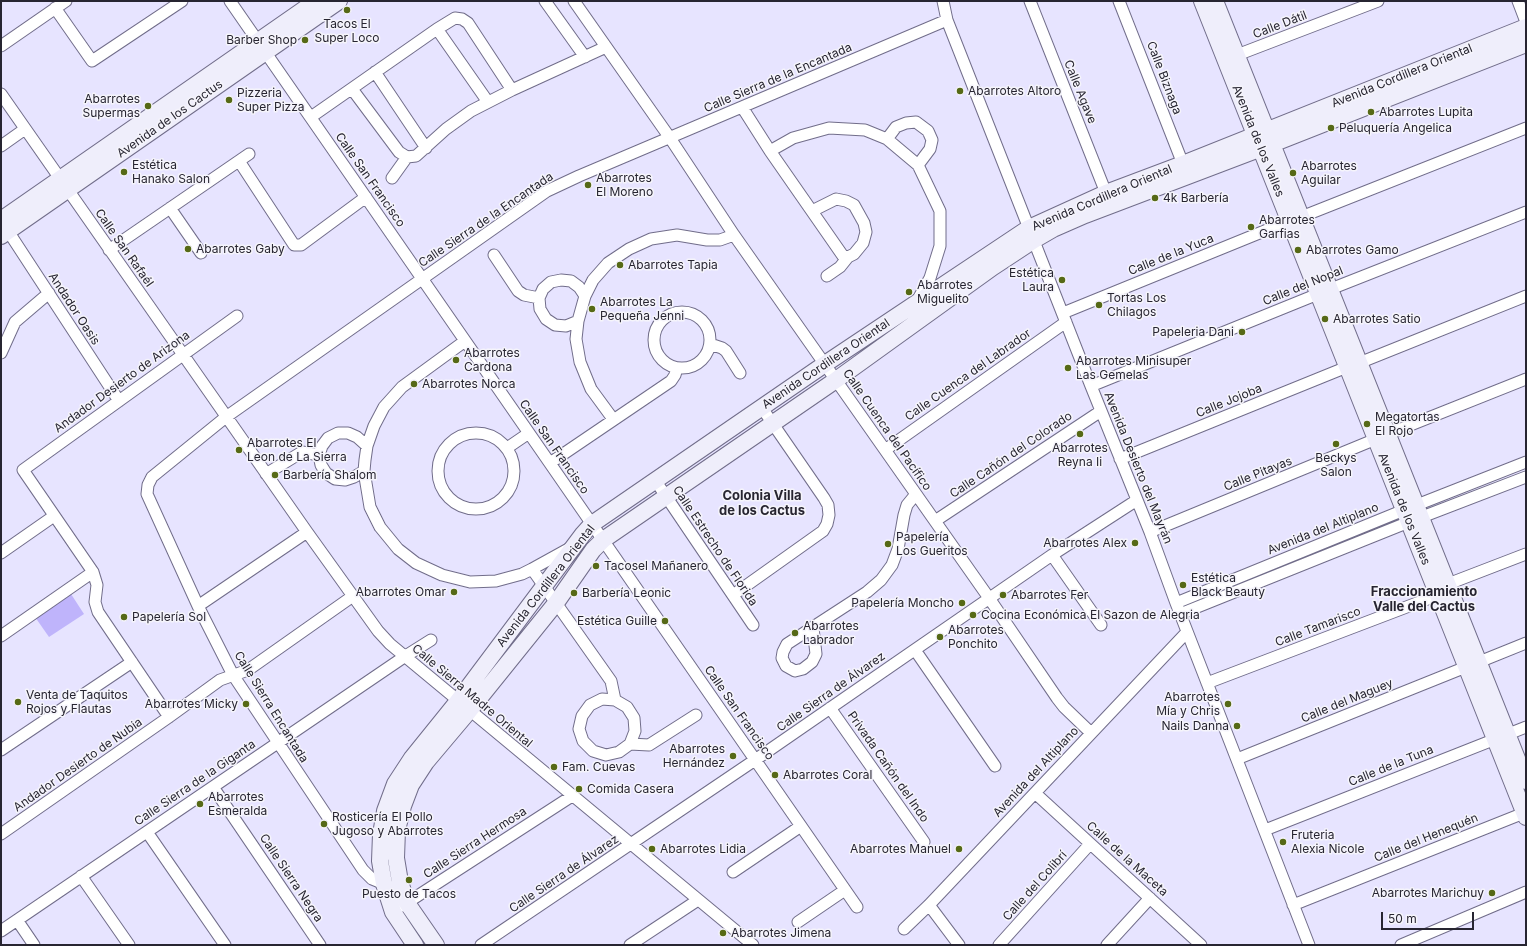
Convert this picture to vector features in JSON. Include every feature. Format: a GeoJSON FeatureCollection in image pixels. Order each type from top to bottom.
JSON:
{"type":"FeatureCollection","features":[{"type":"Feature","properties":{"kind":"street"},"geometry":{"type":"LineString","coordinates":[[1,46],[66,1]]}},
{"type":"Feature","properties":{"kind":"street"},"geometry":{"type":"LineString","coordinates":[[55,8],[92,61],[182,1]]}},
{"type":"Feature","properties":{"kind":"street","name":"Calle San Francisco"},"geometry":{"type":"LineString","coordinates":[[230,1],[857,907]]}},
{"type":"Feature","properties":{"kind":"street","name":"Avenida de los Cactus"},"geometry":{"type":"LineString","coordinates":[[262,47],[316,1]]}},
{"type":"Feature","properties":{"kind":"street"},"geometry":{"type":"LineString","coordinates":[[545,1],[584,57]]}},
{"type":"Feature","properties":{"kind":"street","name":"Calle Cuenca del Pacífico"},"geometry":{"type":"LineString","coordinates":[[574,1],[670,138],[734,235],[1058,698],[1090,732]]}},
{"type":"Feature","properties":{"kind":"street","name":"Avenida Desierto del Mayrán"},"geometry":{"type":"LineString","coordinates":[[943,1],[947,20],[1150,532],[1180,614],[1309,945]]}},
{"type":"Feature","properties":{"kind":"street","name":"Calle Agave"},"geometry":{"type":"LineString","coordinates":[[1030,1],[1106,193]]}},
{"type":"Feature","properties":{"kind":"street","name":"Calle Biznaga"},"geometry":{"type":"LineString","coordinates":[[1120,1],[1184,164]]}},
{"type":"Feature","properties":{"kind":"street","name":"Avenida de los Valles"},"geometry":{"type":"LineString","coordinates":[[1202,1],[1264,140],[1473,664],[1501,736],[1525,815]]}},
{"type":"Feature","properties":{"kind":"street","name":"Avenida de los Valles"},"geometry":{"type":"LineString","coordinates":[[1215,1],[1237,55],[1264,140]]}},
{"type":"Feature","properties":{"kind":"street","name":"Calle Dátil"},"geometry":{"type":"LineString","coordinates":[[1237,55],[1378,1]]}},
{"type":"Feature","properties":{"kind":"street"},"geometry":{"type":"LineString","coordinates":[[1518,1],[1526,22]]}},
{"type":"Feature","properties":{"kind":"street","name":"Avenida de los Cactus"},"geometry":{"type":"LineString","coordinates":[[3,229],[262,47],[335,2]]}},
{"type":"Feature","properties":{"kind":"street"},"geometry":{"type":"LineString","coordinates":[[311,117],[455,18],[462,18],[468,23],[512,90]]}},
{"type":"Feature","properties":{"kind":"street","name":"Calle Sierra de la Encantada"},"geometry":{"type":"LineString","coordinates":[[148,485],[152,477],[226,417],[547,191],[579,176],[947,20]]}},
{"type":"Feature","properties":{"kind":"street","name":"Avenida Cordillera Oriental"},"geometry":{"type":"LineString","coordinates":[[415,945],[393,912],[384,884],[380,861],[381,834],[385,811],[395,784],[412,758],[464,706],[556,603],[594,550],[603,540],[836,380],[1031,234],[1085,215],[1264,140],[1526,27]]}},
{"type":"Feature","properties":{"kind":"street"},"geometry":{"type":"LineString","coordinates":[[437,29],[488,102]]}},
{"type":"Feature","properties":{"kind":"street","name":"Avenida Cordillera Oriental"},"geometry":{"type":"LineString","coordinates":[[436,945],[405,896],[396,858],[397,830],[403,806],[411,785],[426,762],[544,586],[592,524],[825,364],[916,304],[1031,234],[1106,193],[1184,164],[1264,140],[1526,44]]}},
{"type":"Feature","properties":{"kind":"street"},"geometry":{"type":"LineString","coordinates":[[392,178],[407,158],[416,156],[446,129],[470,111],[606,47]]}},
{"type":"Feature","properties":{"kind":"street"},"geometry":{"type":"LineString","coordinates":[[375,72],[426,148]]}},
{"type":"Feature","properties":{"kind":"street"},"geometry":{"type":"LineString","coordinates":[[352,89],[399,152],[407,158]]}},
{"type":"Feature","properties":{"kind":"street","name":"Calle San Rafaél"},"geometry":{"type":"LineString","coordinates":[[1,94],[226,417]]}},
{"type":"Feature","properties":{"kind":"street"},"geometry":{"type":"LineString","coordinates":[[742,107],[770,151],[843,256],[848,257]]}},
{"type":"Feature","properties":{"kind":"street"},"geometry":{"type":"LineString","coordinates":[[887,139],[896,127],[906,123],[916,122],[928,131],[932,140],[930,149],[918,165]]}},
{"type":"Feature","properties":{"kind":"street"},"geometry":{"type":"LineString","coordinates":[[770,151],[793,138],[829,128],[865,130],[887,139],[918,165],[940,212],[940,246],[930,278],[916,304]]}},
{"type":"Feature","properties":{"kind":"street","name":"Calle de la Yuca"},"geometry":{"type":"LineString","coordinates":[[1064,318],[1295,219],[1526,128]]}},
{"type":"Feature","properties":{"kind":"street"},"geometry":{"type":"LineString","coordinates":[[1,146],[25,129]]}},
{"type":"Feature","properties":{"kind":"street"},"geometry":{"type":"LineString","coordinates":[[109,250],[249,154]]}},
{"type":"Feature","properties":{"kind":"street"},"geometry":{"type":"LineString","coordinates":[[239,161],[294,245],[301,245],[366,197]]}},
{"type":"Feature","properties":{"kind":"street"},"geometry":{"type":"LineString","coordinates":[[812,211],[836,199],[846,201],[854,205],[864,223],[866,232],[863,243],[840,267],[827,276]]}},
{"type":"Feature","properties":{"kind":"street"},"geometry":{"type":"LineString","coordinates":[[170,208],[200,253]]}},
{"type":"Feature","properties":{"kind":"street","name":"Calle del Nopal"},"geometry":{"type":"LineString","coordinates":[[1091,386],[1526,212]]}},
{"type":"Feature","properties":{"kind":"street","name":"Andador Oasis"},"geometry":{"type":"LineString","coordinates":[[3,229],[49,293],[119,401]]}},
{"type":"Feature","properties":{"kind":"street"},"geometry":{"type":"LineString","coordinates":[[613,419],[592,389],[580,362],[576,339],[578,322],[585,296],[593,280],[608,263],[628,249],[651,239],[677,235],[707,240],[720,240],[734,235]]}},
{"type":"Feature","properties":{"kind":"street"},"geometry":{"type":"LineString","coordinates":[[494,255],[518,291],[524,295],[539,298]]}},
{"type":"Feature","properties":{"kind":"street"},"geometry":{"type":"LineString","coordinates":[[578,322],[566,326],[555,325],[546,319],[540,309],[539,298],[544,289],[551,282],[561,280],[571,281],[579,287],[585,296]]}},
{"type":"Feature","properties":{"kind":"street"},"geometry":{"type":"LineString","coordinates":[[1,353],[15,322],[49,293]]}},
{"type":"Feature","properties":{"kind":"street","name":"Calle Jojoba"},"geometry":{"type":"LineString","coordinates":[[1120,459],[1526,296]]}},
{"type":"Feature","properties":{"kind":"street"},"geometry":{"type":"LineString","coordinates":[[675,312],[686,312],[696,316],[704,323],[709,333],[710,344],[706,355],[698,363],[688,368],[677,368],[667,364],[658,357],[654,347],[653,336],[657,325],[665,317],[675,312]]}},
{"type":"Feature","properties":{"kind":"street","name":"Andador Desierto de Arizona"},"geometry":{"type":"LineString","coordinates":[[54,516],[23,470],[237,316]]}},
{"type":"Feature","properties":{"kind":"street","name":"Calle Cuenca del Labrador"},"geometry":{"type":"LineString","coordinates":[[885,450],[1064,318]]}},
{"type":"Feature","properties":{"kind":"street"},"geometry":{"type":"LineString","coordinates":[[465,341],[402,387],[384,407],[374,426],[367,446],[364,471],[370,507],[380,527],[398,550],[416,563],[442,575],[470,582],[496,581],[522,574],[575,544]]}},
{"type":"Feature","properties":{"kind":"street"},"geometry":{"type":"LineString","coordinates":[[710,344],[726,351],[740,373]]}},
{"type":"Feature","properties":{"kind":"street"},"geometry":{"type":"LineString","coordinates":[[550,463],[671,381],[675,376],[677,368]]}},
{"type":"Feature","properties":{"kind":"street","name":"Calle Pitayas"},"geometry":{"type":"LineString","coordinates":[[1150,532],[1526,379]]}},
{"type":"Feature","properties":{"kind":"street"},"geometry":{"type":"LineString","coordinates":[[733,595],[823,531],[827,524],[829,515],[828,505],[824,498],[762,408]]}},
{"type":"Feature","properties":{"kind":"street","name":"Calle Cañón del Colorado"},"geometry":{"type":"LineString","coordinates":[[935,521],[1101,411]]}},
{"type":"Feature","properties":{"kind":"street","name":"Calle Sierra Madre Oriental"},"geometry":{"type":"LineString","coordinates":[[226,417],[378,631],[390,644],[753,945]]}},
{"type":"Feature","properties":{"kind":"street"},"geometry":{"type":"LineString","coordinates":[[364,471],[345,480],[335,479],[326,474],[321,465],[319,455],[322,446],[328,438],[338,433],[348,433],[357,437],[367,446]]}},
{"type":"Feature","properties":{"kind":"street"},"geometry":{"type":"LineString","coordinates":[[507,448],[529,433]]}},
{"type":"Feature","properties":{"kind":"street"},"geometry":{"type":"LineString","coordinates":[[467,434],[482,434],[496,439],[507,448],[513,462],[514,477],[509,491],[499,502],[485,508],[470,509],[456,504],[445,494],[439,481],[438,466],[443,452],[453,441],[467,434]]}},
{"type":"Feature","properties":{"kind":"street"},"geometry":{"type":"LineString","coordinates":[[266,474],[302,452],[319,455]]}},
{"type":"Feature","properties":{"kind":"street","name":"Avenida del Altiplano"},"geometry":{"type":"LineString","coordinates":[[1180,614],[1412,514],[1526,462]]}},
{"type":"Feature","properties":{"kind":"street","name":"Avenida del Altiplano"},"geometry":{"type":"LineString","coordinates":[[1176,603],[1412,514],[1526,477]]}},
{"type":"Feature","properties":{"kind":"street","name":"Calle Estrecho de Florida"},"geometry":{"type":"LineString","coordinates":[[655,480],[753,626]]}},
{"type":"Feature","properties":{"kind":"street","name":"Calle Sierra Encantada"},"geometry":{"type":"LineString","coordinates":[[148,485],[147,494],[198,606],[233,675],[362,870],[372,879],[405,896]]}},
{"type":"Feature","properties":{"kind":"street"},"geometry":{"type":"LineString","coordinates":[[813,628],[867,592],[881,580],[892,565],[898,549],[907,505],[916,494]]}},
{"type":"Feature","properties":{"kind":"street","name":"Calle Sierra de Álvarez"},"geometry":{"type":"LineString","coordinates":[[481,945],[755,760],[1052,555],[1137,500]]}},
{"type":"Feature","properties":{"kind":"street"},"geometry":{"type":"LineString","coordinates":[[1,553],[54,516],[93,572],[97,585],[95,602],[98,612],[169,717]]}},
{"type":"Feature","properties":{"kind":"street"},"geometry":{"type":"LineString","coordinates":[[198,606],[307,532]]}},
{"type":"Feature","properties":{"kind":"street","name":"Calle Tamarisco"},"geometry":{"type":"LineString","coordinates":[[1207,684],[1443,590],[1526,554]]}},
{"type":"Feature","properties":{"kind":"street"},"geometry":{"type":"LineString","coordinates":[[1052,555],[1101,625]]}},
{"type":"Feature","properties":{"kind":"street"},"geometry":{"type":"LineString","coordinates":[[532,569],[611,681],[615,700]]}},
{"type":"Feature","properties":{"kind":"street"},"geometry":{"type":"LineString","coordinates":[[1,636],[93,572]]}},
{"type":"Feature","properties":{"kind":"street","name":"Andador Desierto de Nubia"},"geometry":{"type":"LineString","coordinates":[[1,834],[220,680],[248,670],[353,596]]}},
{"type":"Feature","properties":{"kind":"street","name":"Avenida del Altiplano"},"geometry":{"type":"LineString","coordinates":[[904,929],[929,905],[1035,793],[1090,732],[1187,632]]}},
{"type":"Feature","properties":{"kind":"street","name":"Calle Sierra de la Giganta"},"geometry":{"type":"LineString","coordinates":[[1,931],[431,640]]}},
{"type":"Feature","properties":{"kind":"street","name":"Calle del Maguey"},"geometry":{"type":"LineString","coordinates":[[1237,759],[1526,643]]}},
{"type":"Feature","properties":{"kind":"street"},"geometry":{"type":"LineString","coordinates":[[915,650],[995,766]]}},
{"type":"Feature","properties":{"kind":"street"},"geometry":{"type":"LineString","coordinates":[[1,750],[132,662]]}},
{"type":"Feature","properties":{"kind":"street"},"geometry":{"type":"LineString","coordinates":[[602,699],[615,700],[627,707],[634,718],[635,731],[630,744],[619,752],[606,755],[593,751],[584,741],[579,729],[582,716],[590,705],[602,699]]}},
{"type":"Feature","properties":{"kind":"street","name":"Privada Cañón del Indo"},"geometry":{"type":"LineString","coordinates":[[830,708],[924,842]]}},
{"type":"Feature","properties":{"kind":"street"},"geometry":{"type":"LineString","coordinates":[[630,744],[649,745],[696,715]]}},
{"type":"Feature","properties":{"kind":"street","name":"Calle de la Tuna"},"geometry":{"type":"LineString","coordinates":[[1265,830],[1526,727]]}},
{"type":"Feature","properties":{"kind":"street","name":"Avenida de los Valles"},"geometry":{"type":"LineString","coordinates":[[1501,736],[1526,781]]}},
{"type":"Feature","properties":{"kind":"street","name":"Calle Sierra Negra"},"geometry":{"type":"LineString","coordinates":[[213,787],[320,945]]}},
{"type":"Feature","properties":{"kind":"street","name":"Calle de la Maceta"},"geometry":{"type":"LineString","coordinates":[[1035,793],[1201,945]]}},
{"type":"Feature","properties":{"kind":"street","name":"Calle Sierra Hermosa"},"geometry":{"type":"LineString","coordinates":[[393,912],[405,896],[572,796]]}},
{"type":"Feature","properties":{"kind":"street","name":"Calle del Henequén"},"geometry":{"type":"LineString","coordinates":[[1293,905],[1525,815]]}},
{"type":"Feature","properties":{"kind":"street"},"geometry":{"type":"LineString","coordinates":[[733,872],[801,826]]}},
{"type":"Feature","properties":{"kind":"street"},"geometry":{"type":"LineString","coordinates":[[146,832],[226,945]]}},
{"type":"Feature","properties":{"kind":"street","name":"Calle del Colibrí"},"geometry":{"type":"LineString","coordinates":[[999,945],[1090,844]]}},
{"type":"Feature","properties":{"kind":"street"},"geometry":{"type":"LineString","coordinates":[[81,876],[129,945]]}},
{"type":"Feature","properties":{"kind":"street"},"geometry":{"type":"LineString","coordinates":[[798,922],[845,890]]}},
{"type":"Feature","properties":{"kind":"street"},"geometry":{"type":"LineString","coordinates":[[1401,945],[1526,892]]}},
{"type":"Feature","properties":{"kind":"street"},"geometry":{"type":"LineString","coordinates":[[1107,945],[1150,898]]}},
{"type":"Feature","properties":{"kind":"street"},"geometry":{"type":"LineString","coordinates":[[630,945],[698,900]]}},
{"type":"Feature","properties":{"kind":"street"},"geometry":{"type":"LineString","coordinates":[[929,905],[959,945]]}},
{"type":"Feature","properties":{"kind":"street"},"geometry":{"type":"LineString","coordinates":[[17,920],[34,945]]}},
{"type":"Feature","properties":{"kind":"shaded area"},"geometry":{"type":"Polygon","coordinates":[[[71,594],[84,614],[49,637],[35,617],[71,594]]]}},
{"type":"Feature","properties":{"kind":"place","name":"Tacos El Super Loco"},"geometry":{"type":"Point","coordinates":[347,10]}},
{"type":"Feature","properties":{"kind":"place","name":"Barber Shop"},"geometry":{"type":"Point","coordinates":[305,40]}},
{"type":"Feature","properties":{"kind":"place","name":"Abarrotes Altoro"},"geometry":{"type":"Point","coordinates":[960,91]}},
{"type":"Feature","properties":{"kind":"place","name":"Pizzeria Super Pizza"},"geometry":{"type":"Point","coordinates":[229,100]}},
{"type":"Feature","properties":{"kind":"place","name":"Abarrotes Supermas"},"geometry":{"type":"Point","coordinates":[148,106]}},
{"type":"Feature","properties":{"kind":"place","name":"Abarrotes Lupita"},"geometry":{"type":"Point","coordinates":[1371,112]}},
{"type":"Feature","properties":{"kind":"place","name":"Peluquería Angelica"},"geometry":{"type":"Point","coordinates":[1331,128]}},
{"type":"Feature","properties":{"kind":"place","name":"Estética Hanako Salon"},"geometry":{"type":"Point","coordinates":[124,172]}},
{"type":"Feature","properties":{"kind":"place","name":"Abarrotes Aguilar"},"geometry":{"type":"Point","coordinates":[1293,173]}},
{"type":"Feature","properties":{"kind":"place","name":"Abarrotes El Moreno"},"geometry":{"type":"Point","coordinates":[588,185]}},
{"type":"Feature","properties":{"kind":"place","name":"4k Barbería"},"geometry":{"type":"Point","coordinates":[1155,198]}},
{"type":"Feature","properties":{"kind":"place","name":"Abarrotes Garfias"},"geometry":{"type":"Point","coordinates":[1251,227]}},
{"type":"Feature","properties":{"kind":"place","name":"Abarrotes Gaby"},"geometry":{"type":"Point","coordinates":[188,249]}},
{"type":"Feature","properties":{"kind":"place","name":"Abarrotes Gamo"},"geometry":{"type":"Point","coordinates":[1298,250]}},
{"type":"Feature","properties":{"kind":"place","name":"Abarrotes Tapia"},"geometry":{"type":"Point","coordinates":[620,265]}},
{"type":"Feature","properties":{"kind":"place","name":"Estética Laura"},"geometry":{"type":"Point","coordinates":[1062,280]}},
{"type":"Feature","properties":{"kind":"place","name":"Abarrotes Miguelito"},"geometry":{"type":"Point","coordinates":[909,292]}},
{"type":"Feature","properties":{"kind":"place","name":"Tortas Los Chilagos"},"geometry":{"type":"Point","coordinates":[1099,305]}},
{"type":"Feature","properties":{"kind":"place","name":"Abarrotes La Pequeña Jenni"},"geometry":{"type":"Point","coordinates":[592,309]}},
{"type":"Feature","properties":{"kind":"place","name":"Abarrotes Satio"},"geometry":{"type":"Point","coordinates":[1325,319]}},
{"type":"Feature","properties":{"kind":"place","name":"Papeleria Dani"},"geometry":{"type":"Point","coordinates":[1242,332]}},
{"type":"Feature","properties":{"kind":"place","name":"Abarrotes Cardona"},"geometry":{"type":"Point","coordinates":[456,360]}},
{"type":"Feature","properties":{"kind":"place","name":"Abarrotes Minisuper Las Gemelas"},"geometry":{"type":"Point","coordinates":[1068,368]}},
{"type":"Feature","properties":{"kind":"place","name":"Abarrotes Norca"},"geometry":{"type":"Point","coordinates":[414,384]}},
{"type":"Feature","properties":{"kind":"place","name":"Megatortas El Rojo"},"geometry":{"type":"Point","coordinates":[1367,424]}},
{"type":"Feature","properties":{"kind":"place","name":"Abarrotes Reyna Ii"},"geometry":{"type":"Point","coordinates":[1080,434]}},
{"type":"Feature","properties":{"kind":"place","name":"Beckys Salon"},"geometry":{"type":"Point","coordinates":[1336,444]}},
{"type":"Feature","properties":{"kind":"place","name":"Abarrotes El Leon de La Sierra"},"geometry":{"type":"Point","coordinates":[239,450]}},
{"type":"Feature","properties":{"kind":"place","name":"Barbería Shalom"},"geometry":{"type":"Point","coordinates":[275,475]}},
{"type":"Feature","properties":{"kind":"place","name":"Abarrotes Alex"},"geometry":{"type":"Point","coordinates":[1135,543]}},
{"type":"Feature","properties":{"kind":"place","name":"Papelería Los Gueritos"},"geometry":{"type":"Point","coordinates":[888,544]}},
{"type":"Feature","properties":{"kind":"place","name":"Tacosel Mañanero"},"geometry":{"type":"Point","coordinates":[596,566]}},
{"type":"Feature","properties":{"kind":"place","name":"Estética Black Beauty"},"geometry":{"type":"Point","coordinates":[1183,585]}},
{"type":"Feature","properties":{"kind":"place","name":"Abarrotes Omar"},"geometry":{"type":"Point","coordinates":[454,592]}},
{"type":"Feature","properties":{"kind":"place","name":"Barbería Leonic"},"geometry":{"type":"Point","coordinates":[574,593]}},
{"type":"Feature","properties":{"kind":"place","name":"Abarrotes Fer"},"geometry":{"type":"Point","coordinates":[1003,595]}},
{"type":"Feature","properties":{"kind":"place","name":"Papelería Moncho"},"geometry":{"type":"Point","coordinates":[962,603]}},
{"type":"Feature","properties":{"kind":"place","name":"Cocina Económica El Sazon de Alegria"},"geometry":{"type":"Point","coordinates":[973,615]}},
{"type":"Feature","properties":{"kind":"place","name":"Papelería Sol"},"geometry":{"type":"Point","coordinates":[124,617]}},
{"type":"Feature","properties":{"kind":"place","name":"Estética Guille"},"geometry":{"type":"Point","coordinates":[665,621]}},
{"type":"Feature","properties":{"kind":"place","name":"Abarrotes Labrador"},"geometry":{"type":"Point","coordinates":[795,633]}},
{"type":"Feature","properties":{"kind":"place","name":"Abarrotes Ponchito"},"geometry":{"type":"Point","coordinates":[940,637]}},
{"type":"Feature","properties":{"kind":"place","name":"Venta de Taquitos Rojos y Flautas"},"geometry":{"type":"Point","coordinates":[18,702]}},
{"type":"Feature","properties":{"kind":"place","name":"Abarrotes Micky"},"geometry":{"type":"Point","coordinates":[246,704]}},
{"type":"Feature","properties":{"kind":"place","name":"Abarrotes Mía y Chris"},"geometry":{"type":"Point","coordinates":[1228,704]}},
{"type":"Feature","properties":{"kind":"place","name":"Nails Danna"},"geometry":{"type":"Point","coordinates":[1237,726]}},
{"type":"Feature","properties":{"kind":"place","name":"Abarrotes Hernández"},"geometry":{"type":"Point","coordinates":[733,756]}},
{"type":"Feature","properties":{"kind":"place","name":"Fam. Cuevas"},"geometry":{"type":"Point","coordinates":[554,767]}},
{"type":"Feature","properties":{"kind":"place","name":"Abarrotes Coral"},"geometry":{"type":"Point","coordinates":[775,775]}},
{"type":"Feature","properties":{"kind":"place","name":"Comida Casera"},"geometry":{"type":"Point","coordinates":[579,789]}},
{"type":"Feature","properties":{"kind":"place","name":"Abarrotes Esmeralda"},"geometry":{"type":"Point","coordinates":[200,804]}},
{"type":"Feature","properties":{"kind":"place","name":"Rosticería El Pollo Jugoso y Abarrotes"},"geometry":{"type":"Point","coordinates":[324,824]}},
{"type":"Feature","properties":{"kind":"place","name":"Fruteria Alexia Nicole"},"geometry":{"type":"Point","coordinates":[1283,842]}},
{"type":"Feature","properties":{"kind":"place","name":"Abarrotes Lidia"},"geometry":{"type":"Point","coordinates":[652,849]}},
{"type":"Feature","properties":{"kind":"place","name":"Abarrotes Manuel"},"geometry":{"type":"Point","coordinates":[959,849]}},
{"type":"Feature","properties":{"kind":"place","name":"Puesto de Tacos"},"geometry":{"type":"Point","coordinates":[409,880]}},
{"type":"Feature","properties":{"kind":"place","name":"Abarrotes Marichuy"},"geometry":{"type":"Point","coordinates":[1492,893]}},
{"type":"Feature","properties":{"kind":"place","name":"Abarrotes Jimena"},"geometry":{"type":"Point","coordinates":[723,933]}},
{"type":"Feature","properties":{"kind":"district","name":"Colonia Villa de los Cactus"},"geometry":{"type":"Point","coordinates":[762,504]}},
{"type":"Feature","properties":{"kind":"district","name":"Fraccionamiento Valle del Cactus"},"geometry":{"type":"Point","coordinates":[1424,600]}}]}
